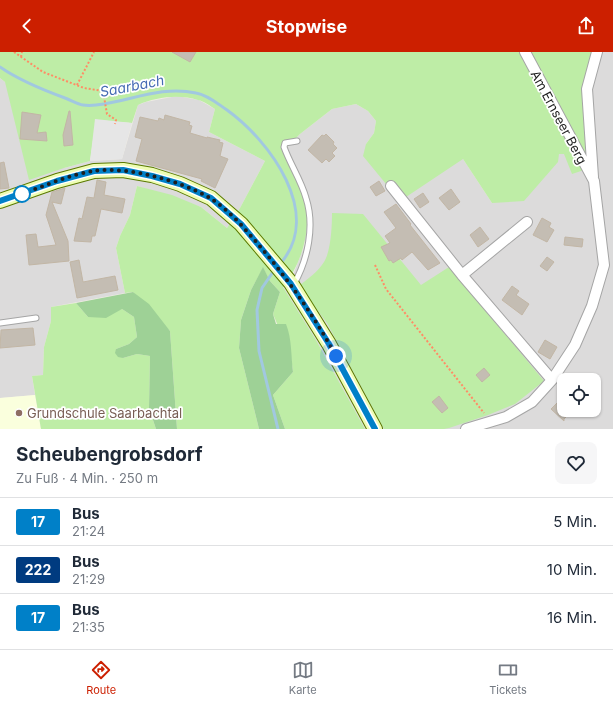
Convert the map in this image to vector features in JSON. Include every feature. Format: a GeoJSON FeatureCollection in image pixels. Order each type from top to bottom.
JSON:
{"type":"FeatureCollection","features":[{"type":"Feature","properties":{"kind":"main road"},"geometry":{"type":"LineString","coordinates":[[0,201],[57,181],[94,171],[123,170],[180,184],[211,198],[241,224],[292,285],[329,344],[375,429]]}},
{"type":"Feature","properties":{"kind":"street","name":"Am Ernseer Berg"},"geometry":{"type":"LineString","coordinates":[[525,52],[594,181]]}},
{"type":"Feature","properties":{"kind":"street","name":"Am Ernseer Berg"},"geometry":{"type":"LineString","coordinates":[[466,429],[506,418],[532,402],[552,380],[575,345],[592,306],[604,265],[594,181],[587,89],[597,52]]}},
{"type":"Feature","properties":{"kind":"street"},"geometry":{"type":"LineString","coordinates":[[391,186],[462,274],[552,380]]}},
{"type":"Feature","properties":{"kind":"street"},"geometry":{"type":"LineString","coordinates":[[462,274],[528,222]]}},
{"type":"Feature","properties":{"kind":"lane"},"geometry":{"type":"LineString","coordinates":[[292,285],[300,274],[306,257],[309,240],[309,209],[306,197],[284,146],[285,143],[297,141]]}},
{"type":"Feature","properties":{"kind":"lane"},"geometry":{"type":"LineString","coordinates":[[0,323],[36,318]]}},
{"type":"Feature","properties":{"kind":"path"},"geometry":{"type":"LineString","coordinates":[[14,52],[43,72],[77,85],[103,91],[107,114],[116,120],[115,124]]}},
{"type":"Feature","properties":{"kind":"path"},"geometry":{"type":"LineString","coordinates":[[21,57],[22,52]]}},
{"type":"Feature","properties":{"kind":"path"},"geometry":{"type":"LineString","coordinates":[[77,85],[94,52]]}},
{"type":"Feature","properties":{"kind":"path"},"geometry":{"type":"LineString","coordinates":[[375,265],[386,289],[485,414],[489,422]]}},
{"type":"Feature","properties":{"kind":"shaded area"},"geometry":{"type":"Polygon","coordinates":[[[592,52],[613,52],[613,429],[365,429],[316,340],[283,287],[293,275],[305,244],[283,151],[300,134],[332,109],[356,104],[368,111],[376,121],[374,133],[366,144],[463,159],[492,203],[559,154],[563,154],[592,52]]]}},
{"type":"Feature","properties":{"kind":"shaded area"},"geometry":{"type":"Polygon","coordinates":[[[0,78],[5,82],[64,168],[90,161],[122,159],[138,105],[177,96],[199,100],[215,109],[209,132],[265,161],[240,208],[227,228],[201,207],[137,186],[130,215],[116,248],[125,293],[51,307],[51,321],[44,347],[43,375],[32,376],[35,395],[0,398],[0,78]]]}},
{"type":"Feature","properties":{"kind":"shaded area"},"geometry":{"type":"Polygon","coordinates":[[[95,119],[132,123],[122,159],[90,161],[95,119]]]}},
{"type":"Feature","properties":{"kind":"shaded area","name":"Grundschule Saarbachtal"},"geometry":{"type":"Polygon","coordinates":[[[35,395],[41,429],[0,429],[0,398],[35,395]]]}},
{"type":"Feature","properties":{"kind":"green space"},"geometry":{"type":"Polygon","coordinates":[[[0,52],[592,52],[590,168],[572,174],[564,154],[559,154],[558,162],[524,201],[492,203],[463,159],[400,201],[363,156],[366,144],[374,133],[376,121],[368,111],[356,104],[332,109],[300,134],[283,151],[304,195],[307,220],[305,241],[299,261],[283,287],[316,340],[365,429],[285,429],[273,395],[293,372],[291,357],[273,314],[280,292],[270,281],[263,268],[251,290],[241,320],[239,348],[259,429],[177,429],[170,331],[133,292],[125,293],[116,248],[130,215],[137,186],[172,195],[201,207],[227,228],[240,208],[265,161],[209,132],[215,109],[202,101],[191,98],[168,97],[152,100],[138,105],[132,123],[96,120],[90,161],[29,180],[5,82],[0,78],[0,52]]]}},
{"type":"Feature","properties":{"kind":"green space"},"geometry":{"type":"Polygon","coordinates":[[[332,213],[363,214],[421,285],[449,267],[544,381],[515,404],[449,428],[384,429],[327,323],[299,286],[319,269],[324,262],[331,238],[332,213]]]}},
{"type":"Feature","properties":{"kind":"green space"},"geometry":{"type":"Polygon","coordinates":[[[263,267],[270,281],[280,292],[273,314],[276,324],[286,324],[290,342],[293,372],[273,395],[285,429],[259,429],[239,348],[241,320],[251,290],[263,267]]]}},
{"type":"Feature","properties":{"kind":"green space"},"geometry":{"type":"Polygon","coordinates":[[[133,292],[149,304],[170,331],[177,429],[156,429],[149,408],[150,356],[137,354],[123,358],[118,357],[115,353],[116,349],[129,344],[137,337],[134,317],[122,309],[106,318],[88,317],[76,303],[133,292]]]}},
{"type":"Feature","properties":{"kind":"green space"},"geometry":{"type":"Polygon","coordinates":[[[76,303],[88,317],[122,309],[134,317],[137,337],[129,344],[116,349],[123,358],[137,354],[150,356],[149,408],[156,429],[41,429],[32,376],[43,375],[44,347],[51,321],[51,307],[76,303]]]}},
{"type":"Feature","properties":{"kind":"building"},"geometry":{"type":"Polygon","coordinates":[[[172,52],[196,52],[190,62],[172,52]]]}},
{"type":"Feature","properties":{"kind":"building"},"geometry":{"type":"Polygon","coordinates":[[[69,111],[73,145],[64,146],[63,135],[69,111]]]}},
{"type":"Feature","properties":{"kind":"building"},"geometry":{"type":"Polygon","coordinates":[[[22,112],[41,115],[37,133],[46,132],[47,141],[20,139],[22,112]]]}},
{"type":"Feature","properties":{"kind":"building"},"geometry":{"type":"Polygon","coordinates":[[[165,115],[190,122],[189,125],[192,126],[190,133],[220,140],[219,142],[223,143],[220,156],[228,159],[215,188],[201,181],[202,179],[136,161],[142,139],[135,137],[140,117],[158,121],[159,118],[164,120],[165,115]]]}},
{"type":"Feature","properties":{"kind":"building"},"geometry":{"type":"Polygon","coordinates":[[[326,134],[334,142],[333,144],[337,148],[332,153],[335,156],[329,162],[326,159],[322,163],[308,150],[322,135],[324,136],[326,134]]]}},
{"type":"Feature","properties":{"kind":"building"},"geometry":{"type":"Polygon","coordinates":[[[4,162],[9,188],[0,189],[0,163],[4,162]]]}},
{"type":"Feature","properties":{"kind":"building"},"geometry":{"type":"Polygon","coordinates":[[[97,180],[106,182],[104,195],[125,199],[122,213],[101,209],[95,236],[92,236],[91,242],[74,241],[79,218],[82,219],[87,197],[94,198],[97,180]]]}},
{"type":"Feature","properties":{"kind":"building"},"geometry":{"type":"Polygon","coordinates":[[[379,181],[385,191],[376,196],[370,187],[379,181]]]}},
{"type":"Feature","properties":{"kind":"building"},"geometry":{"type":"Polygon","coordinates":[[[65,188],[61,204],[52,202],[68,241],[69,261],[29,265],[26,235],[36,234],[38,247],[56,245],[46,215],[52,192],[65,188]]]}},
{"type":"Feature","properties":{"kind":"building"},"geometry":{"type":"Polygon","coordinates":[[[451,189],[460,202],[449,210],[439,198],[451,189]]]}},
{"type":"Feature","properties":{"kind":"building"},"geometry":{"type":"Polygon","coordinates":[[[423,193],[429,202],[420,208],[414,199],[423,193]]]}},
{"type":"Feature","properties":{"kind":"building"},"geometry":{"type":"Polygon","coordinates":[[[396,204],[411,224],[410,225],[440,263],[428,270],[412,252],[402,260],[401,258],[393,263],[391,260],[389,261],[381,247],[390,243],[385,236],[396,228],[384,212],[396,204]]]}},
{"type":"Feature","properties":{"kind":"building"},"geometry":{"type":"Polygon","coordinates":[[[542,218],[551,223],[549,227],[554,230],[547,242],[533,235],[542,218]]]}},
{"type":"Feature","properties":{"kind":"building"},"geometry":{"type":"Polygon","coordinates":[[[480,227],[489,239],[478,247],[470,235],[480,227]]]}},
{"type":"Feature","properties":{"kind":"building"},"geometry":{"type":"Polygon","coordinates":[[[565,237],[583,239],[582,247],[564,245],[565,237]]]}},
{"type":"Feature","properties":{"kind":"building"},"geometry":{"type":"Polygon","coordinates":[[[547,257],[554,262],[547,271],[540,266],[547,257]]]}},
{"type":"Feature","properties":{"kind":"building"},"geometry":{"type":"Polygon","coordinates":[[[79,260],[83,282],[115,276],[118,290],[77,298],[70,262],[79,260]]]}},
{"type":"Feature","properties":{"kind":"building"},"geometry":{"type":"Polygon","coordinates":[[[512,286],[519,291],[516,295],[529,304],[522,315],[502,300],[512,286]]]}},
{"type":"Feature","properties":{"kind":"building"},"geometry":{"type":"Polygon","coordinates":[[[33,328],[35,345],[0,348],[1,330],[33,328]]]}},
{"type":"Feature","properties":{"kind":"building"},"geometry":{"type":"Polygon","coordinates":[[[545,340],[557,347],[550,359],[538,352],[545,340]]]}},
{"type":"Feature","properties":{"kind":"building"},"geometry":{"type":"Polygon","coordinates":[[[484,368],[490,375],[482,382],[476,375],[484,368]]]}},
{"type":"Feature","properties":{"kind":"building"},"geometry":{"type":"Polygon","coordinates":[[[439,396],[448,408],[442,413],[432,402],[439,396]]]}},
{"type":"Feature","properties":{"kind":"building"},"geometry":{"type":"Polygon","coordinates":[[[557,403],[557,415],[551,409],[557,403]]]}},
{"type":"Feature","properties":{"kind":"building"},"geometry":{"type":"Polygon","coordinates":[[[560,417],[566,417],[564,421],[560,417]]]}},
{"type":"Feature","properties":{"kind":"waterway","name":"Saarbach"},"geometry":{"type":"LineString","coordinates":[[0,67],[32,85],[83,105],[104,104],[161,92],[184,91],[200,94],[227,110],[260,140],[274,159],[286,180],[294,201],[296,223],[292,244],[280,264]]}},
{"type":"Feature","properties":{"kind":"waterway","name":"Saarbach"},"geometry":{"type":"LineString","coordinates":[[275,269],[262,288],[257,310],[259,351],[278,429]]}},
{"type":"Feature","properties":{"kind":"bus line","name":"17"},"geometry":{"type":"LineString","coordinates":[[0,201],[57,181],[94,171],[123,170],[180,184],[211,198],[241,224],[291,284],[329,344],[375,429]]}},
{"type":"Feature","properties":{"kind":"place","name":"Grundschule Saarbachtal"},"geometry":{"type":"Point","coordinates":[19,413]}},
{"type":"Feature","properties":{"kind":"route"},"geometry":{"type":"LineString","coordinates":[[22,194],[57,181],[94,171],[123,170],[180,184],[211,198],[241,224],[291,284],[336,356]]}}]}
